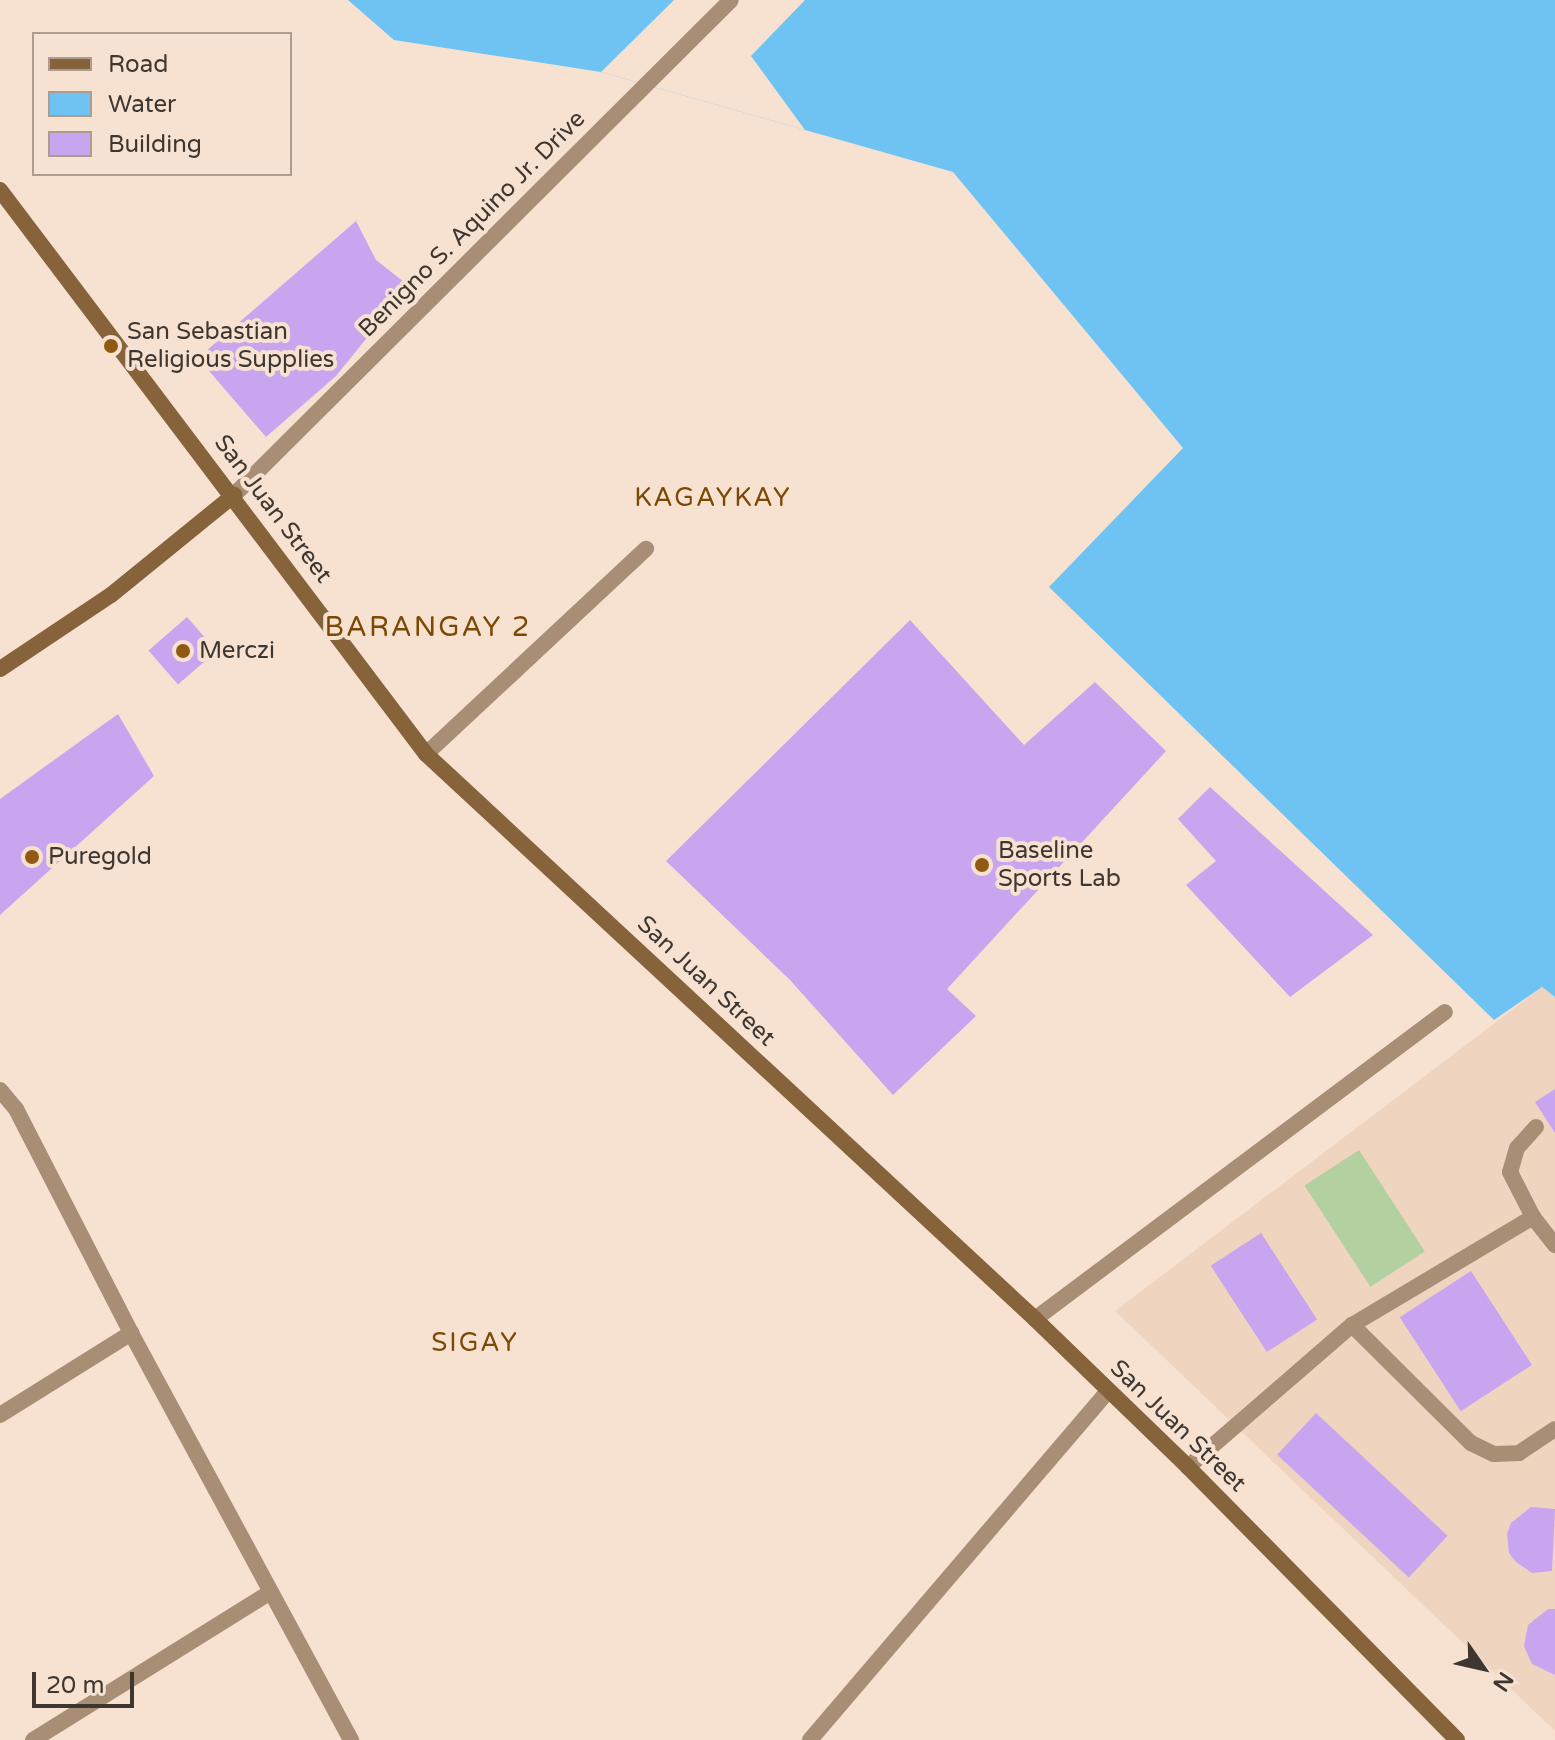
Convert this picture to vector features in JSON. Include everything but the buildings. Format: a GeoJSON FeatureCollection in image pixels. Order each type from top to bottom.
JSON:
{"type":"FeatureCollection","features":[{"type":"Feature","properties":{"kind":"main road","name":"San Juan Street"},"geometry":{"type":"LineString","coordinates":[[0,190],[234,495],[426,754],[1035,1319],[1107,1392],[1188,1467],[1457,1740]]}},
{"type":"Feature","properties":{"kind":"main road","name":"Benigno S. Aquino Jr. Drive"},"geometry":{"type":"LineString","coordinates":[[0,669],[111,595],[234,495]]}},
{"type":"Feature","properties":{"kind":"street","name":"Benigno S. Aquino Jr. Drive"},"geometry":{"type":"LineString","coordinates":[[234,495],[731,0]]}},
{"type":"Feature","properties":{"kind":"street"},"geometry":{"type":"LineString","coordinates":[[426,754],[646,549]]}},
{"type":"Feature","properties":{"kind":"street"},"geometry":{"type":"LineString","coordinates":[[1035,1319],[1445,1012]]}},
{"type":"Feature","properties":{"kind":"street"},"geometry":{"type":"LineString","coordinates":[[0,1090],[16,1109],[131,1333],[351,1740]]}},
{"type":"Feature","properties":{"kind":"street"},"geometry":{"type":"LineString","coordinates":[[1536,1127],[1517,1148],[1510,1172],[1533,1217],[1555,1245]]}},
{"type":"Feature","properties":{"kind":"street"},"geometry":{"type":"LineString","coordinates":[[1188,1467],[1352,1325],[1533,1217]]}},
{"type":"Feature","properties":{"kind":"street"},"geometry":{"type":"LineString","coordinates":[[1352,1325],[1471,1443],[1494,1454],[1519,1453],[1555,1429]]}},
{"type":"Feature","properties":{"kind":"street"},"geometry":{"type":"LineString","coordinates":[[0,1415],[131,1333]]}},
{"type":"Feature","properties":{"kind":"street"},"geometry":{"type":"LineString","coordinates":[[810,1740],[1107,1392]]}},
{"type":"Feature","properties":{"kind":"street"},"geometry":{"type":"LineString","coordinates":[[33,1740],[271,1592]]}},
{"type":"Feature","properties":{"kind":"shaded area"},"geometry":{"type":"Polygon","coordinates":[[[1542,987],[1555,997],[1555,1731],[1115,1311],[1542,987]]]}},
{"type":"Feature","properties":{"kind":"green space"},"geometry":{"type":"Polygon","coordinates":[[[1359,1150],[1425,1251],[1370,1287],[1304,1185],[1359,1150]]]}},
{"type":"Feature","properties":{"kind":"water"},"geometry":{"type":"Polygon","coordinates":[[[348,0],[1555,0],[1555,997],[1542,987],[1494,1020],[1049,587],[1183,448],[953,172],[601,72],[394,40],[348,0]]]}},
{"type":"Feature","properties":{"kind":"pier"},"geometry":{"type":"Polygon","coordinates":[[[674,0],[805,0],[751,56],[805,130],[601,72],[674,0]]]}},
{"type":"Feature","properties":{"kind":"place","name":"San Sebastian Religious Supplies"},"geometry":{"type":"Point","coordinates":[111,346]}},
{"type":"Feature","properties":{"kind":"place","name":"Merczi"},"geometry":{"type":"Point","coordinates":[183,651]}},
{"type":"Feature","properties":{"kind":"place","name":"Puregold"},"geometry":{"type":"Point","coordinates":[32,857]}},
{"type":"Feature","properties":{"kind":"place","name":"Baseline Sports Lab"},"geometry":{"type":"Point","coordinates":[982,865]}},
{"type":"Feature","properties":{"kind":"district","name":"KAGAYKAY"},"geometry":{"type":"Point","coordinates":[713,498]}},
{"type":"Feature","properties":{"kind":"district","name":"BARANGAY 2"},"geometry":{"type":"Point","coordinates":[428,627]}},
{"type":"Feature","properties":{"kind":"district","name":"SIGAY"},"geometry":{"type":"Point","coordinates":[475,1343]}}]}
